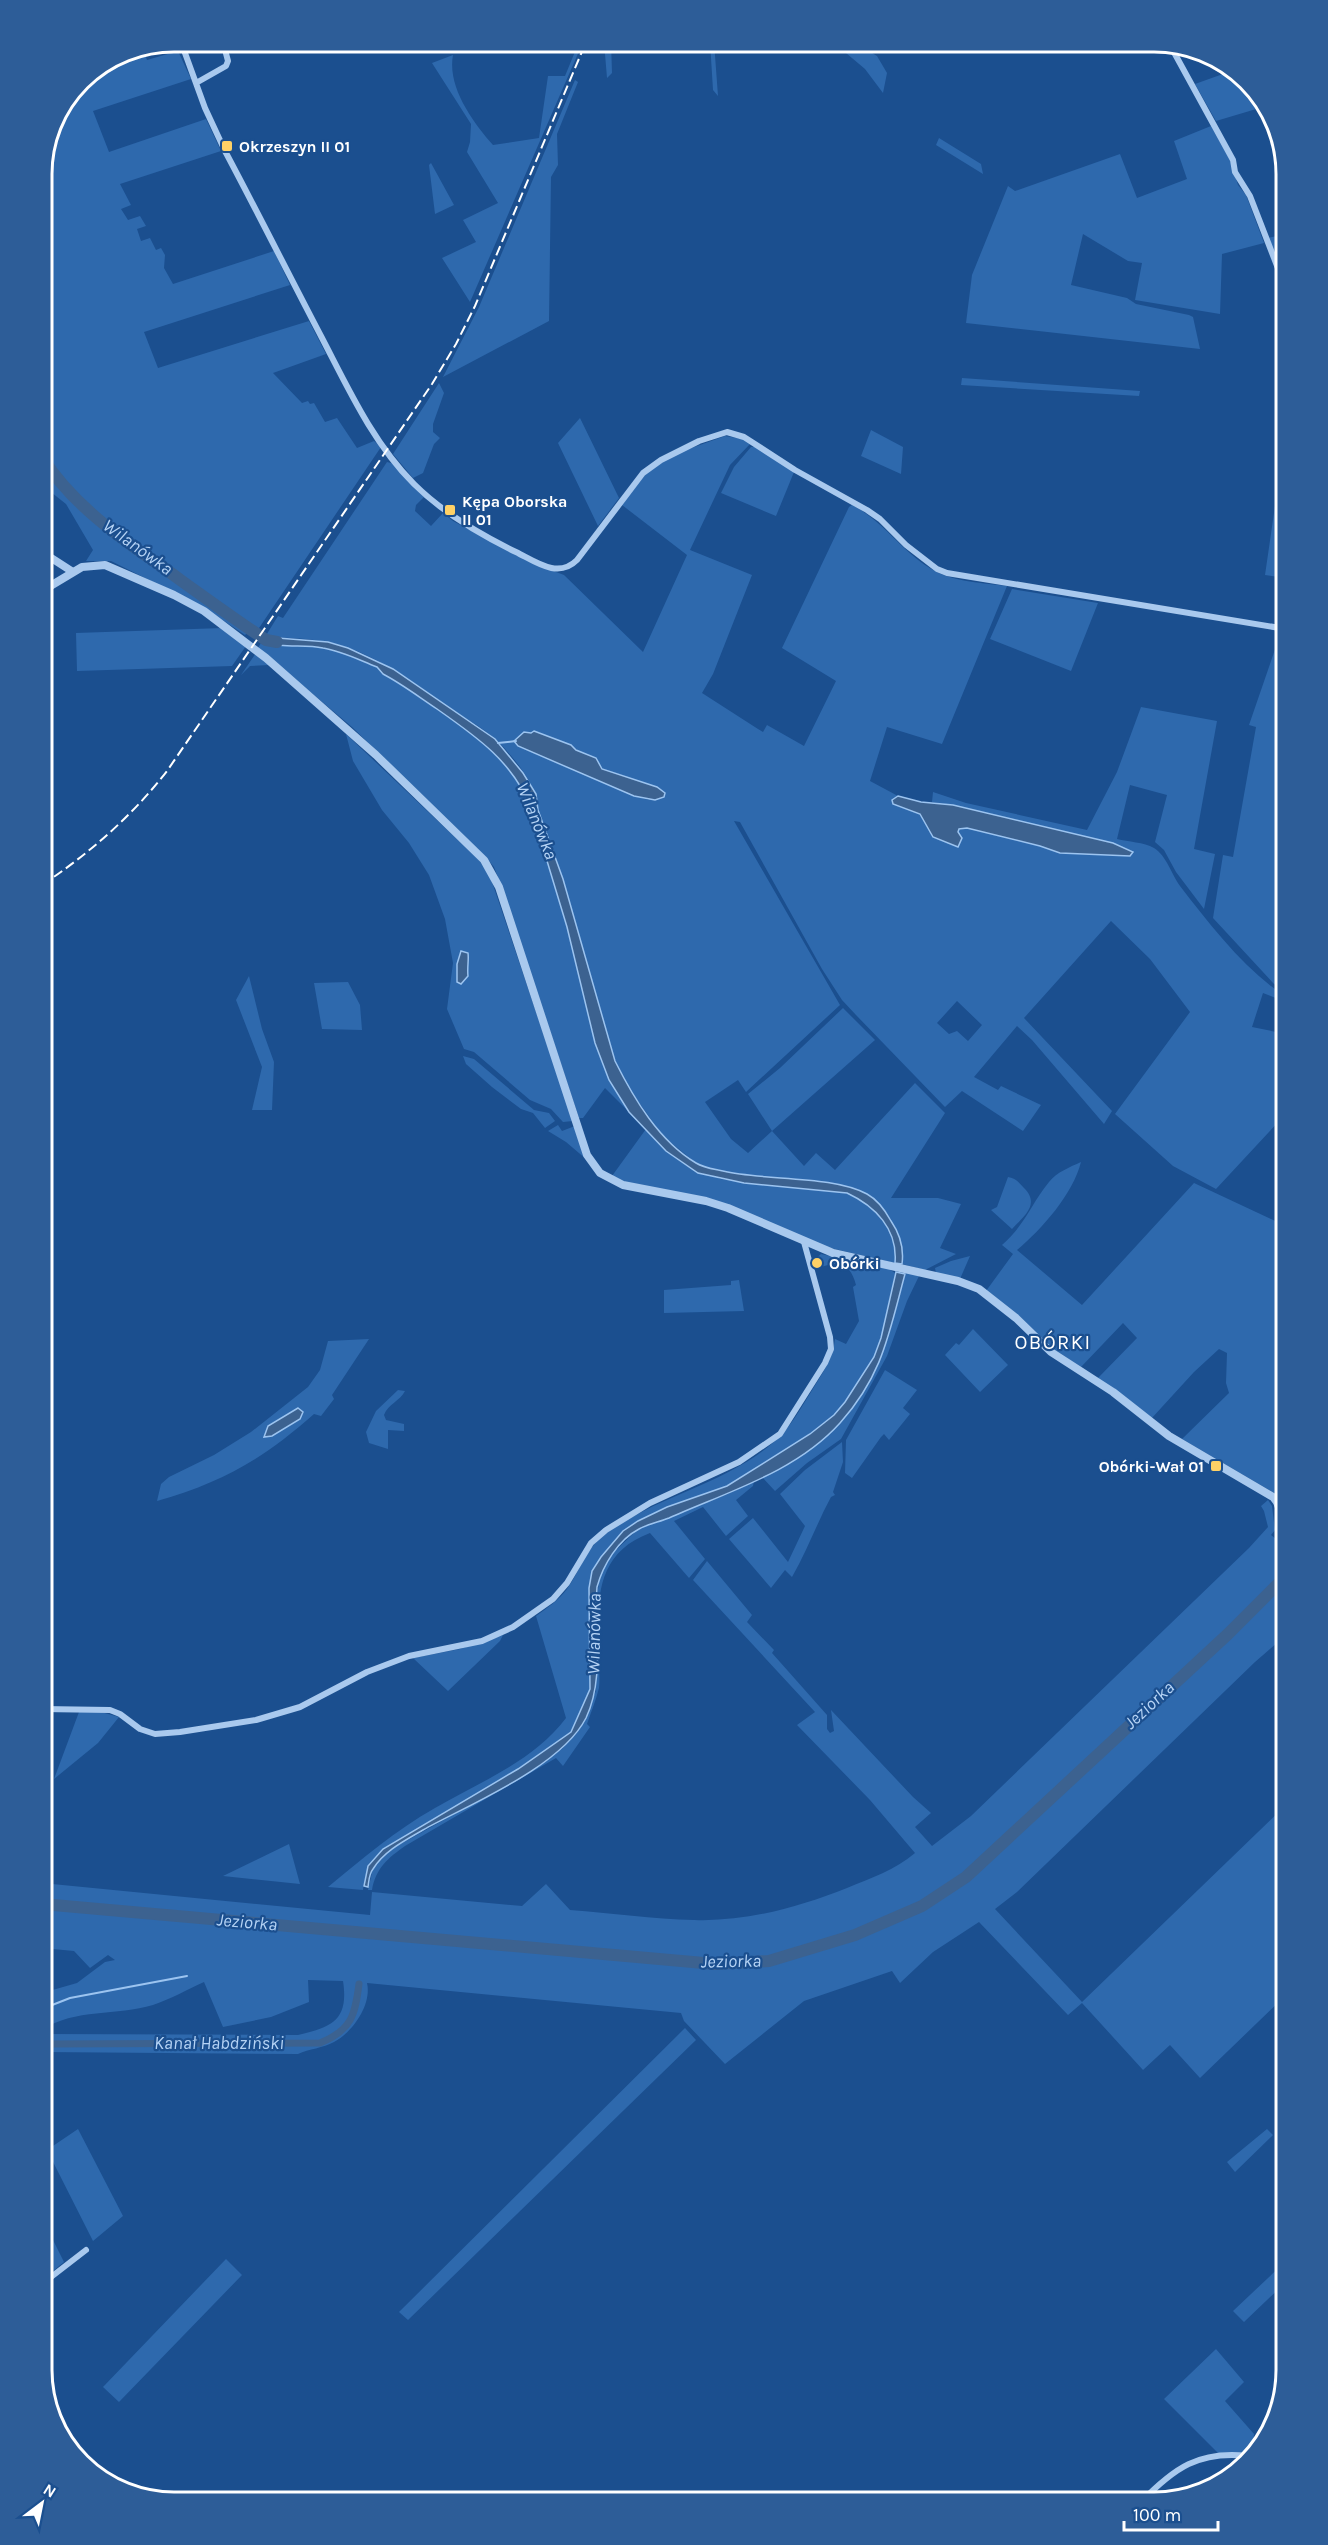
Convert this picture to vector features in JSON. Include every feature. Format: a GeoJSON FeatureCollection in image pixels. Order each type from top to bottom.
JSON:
{"type":"FeatureCollection","features":[{"type":"Feature","properties":{"kind":"street"},"geometry":{"type":"LineString","coordinates":[[185,52],[205,108],[224,147],[349,390],[387,451],[412,482],[448,513],[526,557],[556,570],[570,567],[643,473],[661,460],[699,441],[727,432],[744,436],[795,470],[867,510],[880,519],[906,545],[937,569],[947,573],[1276,627]]}},
{"type":"Feature","properties":{"kind":"street"},"geometry":{"type":"LineString","coordinates":[[196,83],[226,66],[228,61],[226,52]]}},
{"type":"Feature","properties":{"kind":"street"},"geometry":{"type":"LineString","coordinates":[[1176,55],[1233,160],[1235,172],[1250,196],[1276,263]]}},
{"type":"Feature","properties":{"kind":"street"},"geometry":{"type":"LineString","coordinates":[[53,559],[73,572]]}},
{"type":"Feature","properties":{"kind":"street"},"geometry":{"type":"LineString","coordinates":[[53,584],[89,565],[110,567],[204,611],[259,653],[376,755],[484,860],[499,887],[587,1155],[600,1173],[623,1185],[706,1201],[728,1208],[833,1253],[958,1281],[979,1289],[1016,1318],[1051,1352],[1113,1392],[1169,1436],[1258,1487],[1276,1501]]}},
{"type":"Feature","properties":{"kind":"street"},"geometry":{"type":"LineString","coordinates":[[52,1709],[110,1710],[140,1729],[163,1734],[256,1720],[300,1707],[393,1661],[482,1641],[522,1622],[560,1592],[591,1543],[606,1530],[650,1503],[740,1462],[770,1443],[787,1425],[831,1350],[830,1337],[804,1242]]}},
{"type":"Feature","properties":{"kind":"street"},"geometry":{"type":"LineString","coordinates":[[52,2276],[86,2250]]}},
{"type":"Feature","properties":{"kind":"street"},"geometry":{"type":"LineString","coordinates":[[1152,2492],[1174,2471],[1191,2462],[1233,2454],[1241,2455]]}},
{"type":"Feature","properties":{"kind":"shaded area"},"geometry":{"type":"Polygon","coordinates":[[[178,52],[191,79],[93,111],[109,152],[206,119],[221,151],[120,184],[131,205],[121,209],[128,220],[140,216],[146,226],[137,229],[141,241],[150,238],[156,250],[161,248],[165,255],[164,268],[173,284],[274,251],[290,285],[144,332],[158,368],[309,321],[326,354],[273,373],[302,403],[308,401],[310,404],[314,403],[325,422],[337,418],[357,448],[374,441],[381,447],[255,634],[249,631],[245,635],[203,607],[111,561],[86,561],[93,550],[66,504],[53,494],[53,167],[57,143],[65,121],[78,100],[107,73],[135,59],[146,56],[147,60],[178,52]]]}},
{"type":"Feature","properties":{"kind":"shaded area"},"geometry":{"type":"Polygon","coordinates":[[[575,52],[578,52],[470,302],[442,258],[476,242],[463,220],[498,203],[467,152],[471,124],[432,63],[453,55],[454,79],[463,103],[477,126],[493,145],[539,138],[548,76],[565,76],[575,52]]]}},
{"type":"Feature","properties":{"kind":"shaded area"},"geometry":{"type":"Polygon","coordinates":[[[605,52],[611,52],[612,73],[607,78],[605,52]]]}},
{"type":"Feature","properties":{"kind":"shaded area"},"geometry":{"type":"Polygon","coordinates":[[[711,53],[715,53],[718,96],[713,90],[711,53]]]}},
{"type":"Feature","properties":{"kind":"shaded area"},"geometry":{"type":"Polygon","coordinates":[[[846,53],[872,53],[877,56],[887,73],[883,93],[865,69],[846,53]]]}},
{"type":"Feature","properties":{"kind":"shaded area"},"geometry":{"type":"Polygon","coordinates":[[[1222,74],[1240,88],[1256,109],[1216,121],[1195,84],[1222,74]]]}},
{"type":"Feature","properties":{"kind":"shaded area"},"geometry":{"type":"Polygon","coordinates":[[[575,80],[578,82],[557,134],[558,165],[551,177],[549,321],[443,377],[479,307],[575,80]]]}},
{"type":"Feature","properties":{"kind":"shaded area"},"geometry":{"type":"Polygon","coordinates":[[[1211,126],[1230,160],[1238,185],[1246,195],[1264,243],[1222,254],[1220,314],[1135,300],[1142,263],[1128,261],[1083,234],[1071,285],[1127,298],[1136,304],[1189,315],[1193,317],[1200,349],[966,323],[972,275],[1008,186],[1015,191],[1120,154],[1137,198],[1187,179],[1174,141],[1211,126]]]}},
{"type":"Feature","properties":{"kind":"shaded area"},"geometry":{"type":"Polygon","coordinates":[[[939,138],[981,164],[983,174],[936,145],[939,138]]]}},
{"type":"Feature","properties":{"kind":"shaded area"},"geometry":{"type":"Polygon","coordinates":[[[431,163],[454,205],[435,214],[429,165],[431,163]]]}},
{"type":"Feature","properties":{"kind":"shaded area"},"geometry":{"type":"Polygon","coordinates":[[[1276,236],[1276,258],[1268,238],[1276,236]]]}},
{"type":"Feature","properties":{"kind":"shaded area"},"geometry":{"type":"Polygon","coordinates":[[[962,378],[1140,391],[1139,396],[961,385],[962,378]]]}},
{"type":"Feature","properties":{"kind":"shaded area"},"geometry":{"type":"Polygon","coordinates":[[[439,383],[444,393],[433,424],[433,432],[440,438],[434,444],[423,473],[413,478],[393,454],[439,383]]]}},
{"type":"Feature","properties":{"kind":"shaded area"},"geometry":{"type":"Polygon","coordinates":[[[580,418],[619,498],[598,526],[558,443],[580,418]]]}},
{"type":"Feature","properties":{"kind":"shaded area"},"geometry":{"type":"Polygon","coordinates":[[[871,430],[903,447],[901,474],[861,456],[871,430]]]}},
{"type":"Feature","properties":{"kind":"shaded area"},"geometry":{"type":"Polygon","coordinates":[[[725,436],[743,439],[750,444],[730,465],[690,550],[752,575],[713,674],[702,693],[763,732],[767,725],[804,746],[836,681],[782,648],[849,507],[852,505],[863,512],[913,556],[943,575],[961,580],[1007,586],[942,744],[887,727],[870,781],[898,796],[892,800],[893,804],[920,814],[933,837],[967,828],[1060,853],[1110,855],[1113,843],[932,802],[933,792],[966,803],[1087,830],[1117,772],[1141,707],[1217,721],[1194,849],[1215,854],[1204,909],[1176,872],[1164,850],[1155,842],[1167,795],[1130,785],[1117,839],[1146,844],[1158,851],[1180,886],[1229,946],[1276,990],[1276,998],[1263,993],[1252,1027],[1276,1032],[1276,1124],[1216,1189],[1173,1166],[1115,1114],[1190,1012],[1150,959],[1111,921],[1024,1018],[1112,1111],[1104,1124],[1032,1040],[1017,1026],[974,1077],[998,1090],[1001,1086],[1041,1105],[1023,1131],[962,1091],[945,1107],[842,1000],[822,969],[740,822],[734,821],[840,1005],[746,1092],[738,1080],[705,1102],[731,1139],[748,1153],[772,1131],[804,1166],[816,1153],[835,1170],[915,1083],[945,1113],[891,1198],[938,1198],[961,1204],[940,1248],[956,1254],[925,1270],[902,1264],[903,1257],[896,1228],[854,1188],[732,1173],[697,1164],[663,1136],[627,1086],[615,1061],[563,879],[538,810],[534,791],[516,761],[501,744],[483,730],[399,673],[360,652],[326,642],[265,637],[278,616],[283,618],[387,462],[395,464],[424,497],[416,505],[415,511],[431,526],[443,513],[453,521],[535,564],[564,575],[643,652],[687,555],[622,505],[648,471],[672,455],[725,436]],[[538,732],[531,733],[518,746],[634,796],[649,800],[625,776],[602,769],[571,745],[538,732]],[[957,1001],[937,1023],[949,1034],[957,1031],[968,1041],[982,1025],[957,1001]]]}},
{"type":"Feature","properties":{"kind":"shaded area"},"geometry":{"type":"Polygon","coordinates":[[[751,447],[755,447],[794,472],[776,516],[721,493],[734,467],[751,447]]]}},
{"type":"Feature","properties":{"kind":"shaded area"},"geometry":{"type":"Polygon","coordinates":[[[1276,502],[1276,577],[1265,575],[1276,502]]]}},
{"type":"Feature","properties":{"kind":"shaded area"},"geometry":{"type":"Polygon","coordinates":[[[1012,589],[1098,603],[1071,671],[990,639],[1012,589]]]}},
{"type":"Feature","properties":{"kind":"shaded area"},"geometry":{"type":"Polygon","coordinates":[[[223,628],[246,646],[232,666],[77,671],[76,633],[223,628]]]}},
{"type":"Feature","properties":{"kind":"shaded area"},"geometry":{"type":"Polygon","coordinates":[[[262,641],[277,645],[330,649],[377,667],[383,674],[404,686],[480,740],[504,764],[531,808],[567,927],[595,1043],[609,1080],[629,1112],[605,1088],[583,1118],[579,1118],[494,867],[352,727],[258,648],[262,641]]]}},
{"type":"Feature","properties":{"kind":"shaded area"},"geometry":{"type":"Polygon","coordinates":[[[1276,647],[1276,985],[1213,918],[1223,855],[1233,857],[1256,727],[1249,725],[1276,647]]]}},
{"type":"Feature","properties":{"kind":"shaded area"},"geometry":{"type":"Polygon","coordinates":[[[256,653],[269,665],[250,666],[241,675],[256,653]]]}},
{"type":"Feature","properties":{"kind":"shaded area"},"geometry":{"type":"Polygon","coordinates":[[[346,734],[479,860],[490,876],[573,1121],[563,1122],[551,1109],[530,1100],[474,1052],[464,1049],[447,1009],[453,963],[445,919],[429,875],[409,843],[382,810],[353,761],[346,734]]]}},
{"type":"Feature","properties":{"kind":"shaded area"},"geometry":{"type":"Polygon","coordinates":[[[249,976],[262,1029],[274,1062],[272,1110],[252,1110],[262,1067],[236,1000],[249,976]]]}},
{"type":"Feature","properties":{"kind":"shaded area"},"geometry":{"type":"Polygon","coordinates":[[[348,982],[360,1005],[362,1030],[322,1029],[314,983],[348,982]]]}},
{"type":"Feature","properties":{"kind":"shaded area"},"geometry":{"type":"Polygon","coordinates":[[[843,1008],[875,1040],[772,1131],[748,1094],[780,1068],[843,1008]]]}},
{"type":"Feature","properties":{"kind":"shaded area"},"geometry":{"type":"Polygon","coordinates":[[[463,1056],[474,1059],[534,1110],[549,1113],[555,1121],[545,1128],[533,1113],[521,1109],[492,1087],[466,1064],[463,1056]]]}},
{"type":"Feature","properties":{"kind":"shaded area"},"geometry":{"type":"Polygon","coordinates":[[[558,1125],[562,1131],[575,1126],[586,1159],[566,1142],[548,1131],[558,1125]]]}},
{"type":"Feature","properties":{"kind":"shaded area"},"geometry":{"type":"Polygon","coordinates":[[[646,1129],[666,1151],[720,1179],[847,1193],[867,1205],[883,1220],[893,1240],[895,1263],[822,1246],[737,1209],[623,1182],[612,1176],[646,1129]]]}},
{"type":"Feature","properties":{"kind":"shaded area"},"geometry":{"type":"Polygon","coordinates":[[[1081,1162],[1064,1198],[1036,1232],[1017,1250],[1082,1305],[1194,1183],[1276,1221],[1276,1494],[1182,1439],[1229,1393],[1226,1383],[1227,1353],[1219,1349],[1194,1372],[1151,1419],[1098,1378],[1137,1338],[1123,1323],[1081,1367],[1046,1344],[986,1291],[1013,1254],[1002,1245],[1017,1230],[1052,1178],[1081,1162]]]}},
{"type":"Feature","properties":{"kind":"shaded area"},"geometry":{"type":"Polygon","coordinates":[[[1008,1177],[1019,1183],[1031,1199],[1029,1209],[1012,1229],[991,1210],[997,1207],[1008,1177]]]}},
{"type":"Feature","properties":{"kind":"shaded area"},"geometry":{"type":"Polygon","coordinates":[[[821,1254],[889,1269],[895,1273],[881,1338],[874,1357],[845,1402],[834,1415],[810,1434],[727,1486],[638,1521],[592,1571],[590,1689],[571,1732],[518,1769],[383,1849],[369,1868],[363,1890],[328,1887],[407,1826],[522,1759],[538,1747],[566,1718],[536,1616],[564,1593],[588,1553],[605,1534],[649,1508],[743,1464],[764,1450],[787,1428],[826,1367],[835,1339],[846,1344],[859,1321],[853,1276],[845,1266],[840,1264],[813,1270],[812,1262],[821,1254]]]}},
{"type":"Feature","properties":{"kind":"shaded area"},"geometry":{"type":"Polygon","coordinates":[[[970,1256],[960,1279],[936,1273],[935,1268],[970,1256]]]}},
{"type":"Feature","properties":{"kind":"shaded area"},"geometry":{"type":"Polygon","coordinates":[[[906,1272],[919,1276],[907,1301],[887,1356],[841,1439],[807,1463],[775,1491],[762,1477],[792,1461],[835,1428],[888,1339],[906,1272]]]}},
{"type":"Feature","properties":{"kind":"shaded area"},"geometry":{"type":"Polygon","coordinates":[[[739,1280],[744,1311],[664,1313],[664,1290],[731,1285],[731,1281],[739,1280]]]}},
{"type":"Feature","properties":{"kind":"shaded area"},"geometry":{"type":"Polygon","coordinates":[[[973,1329],[1008,1365],[980,1392],[945,1355],[956,1343],[959,1345],[973,1329]]]}},
{"type":"Feature","properties":{"kind":"shaded area"},"geometry":{"type":"Polygon","coordinates":[[[369,1339],[332,1395],[334,1399],[321,1416],[314,1414],[277,1444],[222,1477],[157,1501],[161,1484],[169,1477],[214,1455],[251,1432],[308,1387],[320,1370],[328,1341],[369,1339]]]}},
{"type":"Feature","properties":{"kind":"shaded area"},"geometry":{"type":"Polygon","coordinates":[[[885,1370],[917,1390],[903,1408],[910,1414],[889,1440],[884,1434],[881,1437],[852,1478],[845,1473],[846,1440],[885,1370]]]}},
{"type":"Feature","properties":{"kind":"shaded area"},"geometry":{"type":"Polygon","coordinates":[[[398,1390],[405,1391],[384,1415],[386,1420],[404,1424],[404,1431],[388,1430],[388,1449],[369,1443],[366,1432],[376,1411],[398,1390]]]}},
{"type":"Feature","properties":{"kind":"shaded area"},"geometry":{"type":"Polygon","coordinates":[[[842,1442],[843,1462],[833,1492],[835,1495],[831,1497],[792,1577],[785,1570],[771,1588],[729,1539],[753,1518],[788,1562],[805,1526],[780,1494],[805,1470],[842,1442]]]}},
{"type":"Feature","properties":{"kind":"shaded area"},"geometry":{"type":"Polygon","coordinates":[[[754,1481],[753,1486],[736,1500],[748,1516],[726,1536],[703,1507],[674,1521],[705,1559],[689,1578],[650,1533],[631,1543],[617,1555],[608,1569],[599,1602],[599,1688],[587,1724],[590,1727],[563,1766],[556,1758],[405,1846],[384,1864],[376,1876],[372,1890],[368,1890],[373,1868],[390,1850],[519,1778],[562,1749],[575,1734],[596,1691],[597,1596],[600,1575],[613,1553],[638,1529],[728,1494],[754,1481]]]}},
{"type":"Feature","properties":{"kind":"shaded area"},"geometry":{"type":"Polygon","coordinates":[[[1268,1500],[1272,1506],[1275,1530],[1271,1535],[1276,1539],[1276,1644],[1017,1892],[995,1909],[1082,2002],[1276,1815],[1276,2005],[1200,2078],[1170,2045],[1143,2070],[1082,2003],[1068,2015],[979,1922],[933,1952],[900,1983],[892,1971],[804,2001],[725,2064],[684,2021],[681,2013],[367,1983],[367,2000],[364,2008],[348,2032],[330,2044],[298,2054],[52,2052],[52,2034],[298,2035],[320,2029],[336,2020],[343,2005],[344,1994],[343,1981],[308,1980],[309,2002],[271,2017],[223,2027],[204,1982],[153,2005],[82,2015],[52,2025],[52,1990],[77,1983],[105,1962],[115,1960],[108,1955],[90,1968],[74,1951],[52,1949],[52,1884],[370,1915],[372,1892],[522,1906],[546,1884],[570,1910],[714,1920],[753,1916],[791,1907],[829,1895],[882,1873],[915,1853],[870,1800],[797,1725],[815,1712],[693,1580],[707,1561],[752,1615],[747,1622],[774,1650],[772,1653],[827,1715],[827,1729],[830,1733],[834,1731],[831,1710],[931,1813],[915,1827],[932,1846],[971,1816],[1249,1548],[1268,1527],[1261,1506],[1268,1500]]]}},
{"type":"Feature","properties":{"kind":"shaded area"},"geometry":{"type":"Polygon","coordinates":[[[503,1635],[500,1641],[448,1691],[413,1658],[460,1649],[503,1635]]]}},
{"type":"Feature","properties":{"kind":"shaded area"},"geometry":{"type":"Polygon","coordinates":[[[79,1712],[101,1712],[119,1717],[98,1743],[54,1779],[79,1712]]]}},
{"type":"Feature","properties":{"kind":"shaded area"},"geometry":{"type":"Polygon","coordinates":[[[289,1844],[300,1884],[223,1876],[289,1844]]]}},
{"type":"Feature","properties":{"kind":"shaded area"},"geometry":{"type":"Polygon","coordinates":[[[685,2028],[696,2040],[408,2320],[399,2312],[685,2028]]]}},
{"type":"Feature","properties":{"kind":"shaded area"},"geometry":{"type":"Polygon","coordinates":[[[78,2129],[123,2216],[93,2241],[52,2160],[52,2147],[78,2129]]]}},
{"type":"Feature","properties":{"kind":"shaded area"},"geometry":{"type":"Polygon","coordinates":[[[1267,2129],[1273,2135],[1235,2172],[1227,2162],[1267,2129]]]}},
{"type":"Feature","properties":{"kind":"shaded area"},"geometry":{"type":"Polygon","coordinates":[[[52,2241],[64,2262],[52,2272],[52,2241]]]}},
{"type":"Feature","properties":{"kind":"shaded area"},"geometry":{"type":"Polygon","coordinates":[[[226,2259],[242,2275],[119,2402],[103,2387],[226,2259]]]}},
{"type":"Feature","properties":{"kind":"shaded area"},"geometry":{"type":"Polygon","coordinates":[[[1276,2270],[1276,2292],[1244,2322],[1233,2311],[1276,2270]]]}},
{"type":"Feature","properties":{"kind":"shaded area"},"geometry":{"type":"Polygon","coordinates":[[[1216,2349],[1244,2382],[1225,2401],[1254,2434],[1253,2440],[1244,2452],[1218,2453],[1164,2399],[1216,2349]]]}},
{"type":"Feature","properties":{"kind":"water"},"geometry":{"type":"Polygon","coordinates":[[[265,637],[328,642],[348,648],[393,669],[495,739],[523,773],[536,794],[538,810],[563,879],[615,1061],[630,1090],[659,1131],[683,1154],[702,1166],[740,1174],[836,1184],[867,1194],[881,1206],[897,1231],[902,1247],[902,1264],[895,1263],[893,1240],[883,1220],[867,1205],[847,1193],[744,1183],[698,1173],[666,1151],[629,1112],[609,1080],[595,1043],[567,927],[531,808],[504,764],[480,740],[404,686],[383,674],[377,667],[330,649],[285,646],[262,641],[265,637]]]}},
{"type":"Feature","properties":{"kind":"water"},"geometry":{"type":"Polygon","coordinates":[[[534,731],[571,745],[576,750],[596,758],[602,769],[657,787],[665,793],[664,797],[655,800],[634,796],[518,746],[514,741],[524,732],[534,731]]]}},
{"type":"Feature","properties":{"kind":"water"},"geometry":{"type":"Polygon","coordinates":[[[898,796],[921,802],[953,805],[1113,843],[1133,852],[1130,856],[1060,853],[967,828],[959,829],[958,832],[962,838],[958,847],[933,837],[920,814],[893,804],[892,800],[898,796]]]}},
{"type":"Feature","properties":{"kind":"water"},"geometry":{"type":"Polygon","coordinates":[[[461,951],[468,953],[468,976],[461,984],[457,982],[457,964],[461,951]]]}},
{"type":"Feature","properties":{"kind":"water"},"geometry":{"type":"Polygon","coordinates":[[[896,1272],[905,1274],[883,1353],[866,1388],[840,1423],[803,1455],[782,1468],[639,1529],[624,1540],[612,1554],[597,1587],[598,1654],[592,1703],[586,1718],[574,1736],[557,1753],[513,1783],[395,1847],[383,1857],[371,1873],[368,1887],[364,1886],[368,1866],[383,1849],[518,1769],[571,1732],[590,1689],[589,1588],[592,1571],[601,1557],[623,1531],[638,1521],[667,1507],[727,1486],[810,1434],[834,1415],[874,1357],[881,1338],[896,1272]]]}},
{"type":"Feature","properties":{"kind":"water"},"geometry":{"type":"Polygon","coordinates":[[[298,1408],[303,1412],[300,1419],[272,1436],[264,1437],[268,1426],[298,1408]]]}},
{"type":"Feature","properties":{"kind":"waterway","name":"Wilanówka"},"geometry":{"type":"LineString","coordinates":[[53,472],[83,506],[116,534],[266,640],[277,642]]}},
{"type":"Feature","properties":{"kind":"waterway"},"geometry":{"type":"LineString","coordinates":[[498,743],[516,741]]}},
{"type":"Feature","properties":{"kind":"waterway","name":"Jeziorka"},"geometry":{"type":"LineString","coordinates":[[52,1905],[715,1964],[769,1961],[855,1935],[922,1906],[966,1877],[1228,1634],[1276,1586]]}},
{"type":"Feature","properties":{"kind":"waterway"},"geometry":{"type":"LineString","coordinates":[[52,2005],[70,1998],[187,1976]]}},
{"type":"Feature","properties":{"kind":"waterway","name":"Kanał Habdziński"},"geometry":{"type":"LineString","coordinates":[[52,2044],[320,2043],[339,2033],[350,2020],[356,2004],[359,1984]]}},
{"type":"Feature","properties":{"kind":"railway"},"geometry":{"type":"LineString","coordinates":[[53,877],[109,833],[154,788],[432,384],[475,306],[582,52]]}},
{"type":"Feature","properties":{"kind":"place","name":"Okrzeszyn II 01"},"geometry":{"type":"Point","coordinates":[227,146]}},
{"type":"Feature","properties":{"kind":"place","name":"Kępa Oborska II 01"},"geometry":{"type":"Point","coordinates":[450,510]}},
{"type":"Feature","properties":{"kind":"place","name":"Obórki"},"geometry":{"type":"Point","coordinates":[817,1263]}},
{"type":"Feature","properties":{"kind":"place","name":"Obórki-Wał 01"},"geometry":{"type":"Point","coordinates":[1216,1466]}},
{"type":"Feature","properties":{"kind":"district","name":"OBÓRKI"},"geometry":{"type":"Point","coordinates":[1053,1342]}}]}
